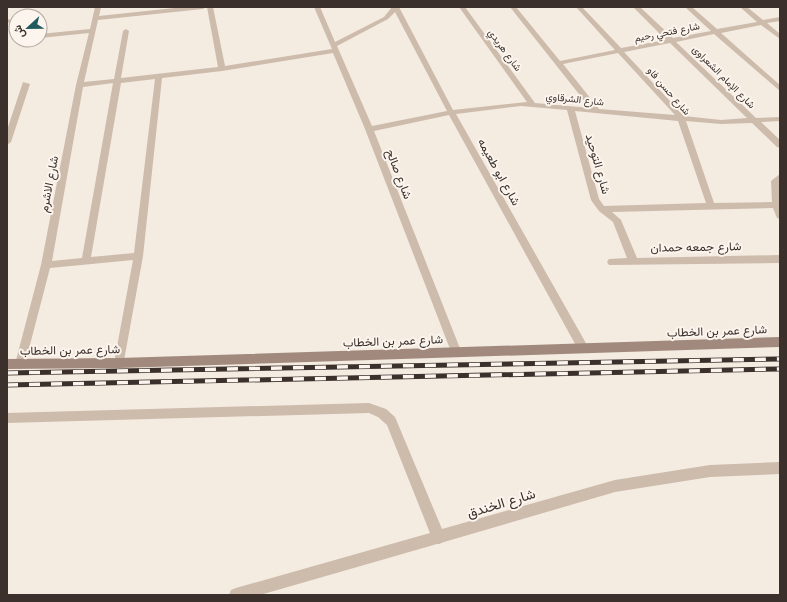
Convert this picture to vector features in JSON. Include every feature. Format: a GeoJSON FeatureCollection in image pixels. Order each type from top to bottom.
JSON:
{"type":"FeatureCollection","features":[{"type":"Feature","properties":{"kind":"main road","name":"شارع عمر بن الخطاب"},"geometry":{"type":"LineString","coordinates":[[7,364],[119,363],[456,351],[780,342]]}},
{"type":"Feature","properties":{"kind":"street","name":"شارع الاشرم"},"geometry":{"type":"LineString","coordinates":[[20,364],[46,264],[80,85],[98,7]]}},
{"type":"Feature","properties":{"kind":"street"},"geometry":{"type":"LineString","coordinates":[[95,18],[202,7]]}},
{"type":"Feature","properties":{"kind":"street"},"geometry":{"type":"LineString","coordinates":[[210,7],[222,69]]}},
{"type":"Feature","properties":{"kind":"street","name":"شارع صالح"},"geometry":{"type":"LineString","coordinates":[[316,7],[368,129],[456,351]]}},
{"type":"Feature","properties":{"kind":"street"},"geometry":{"type":"LineString","coordinates":[[80,85],[222,69],[334,49],[386,18],[396,7]]}},
{"type":"Feature","properties":{"kind":"street","name":"شارع ابو طعيمه"},"geometry":{"type":"LineString","coordinates":[[396,7],[451,112],[583,348]]}},
{"type":"Feature","properties":{"kind":"street","name":"شارع هريدي"},"geometry":{"type":"LineString","coordinates":[[462,7],[532,104]]}},
{"type":"Feature","properties":{"kind":"street"},"geometry":{"type":"LineString","coordinates":[[513,7],[597,111]]}},
{"type":"Feature","properties":{"kind":"street","name":"شارع حسن فاو"},"geometry":{"type":"LineString","coordinates":[[579,7],[682,119],[711,206]]}},
{"type":"Feature","properties":{"kind":"street","name":"شارع الإمام الشعراوى"},"geometry":{"type":"LineString","coordinates":[[636,7],[754,122],[780,145]]}},
{"type":"Feature","properties":{"kind":"street"},"geometry":{"type":"LineString","coordinates":[[688,7],[780,89]]}},
{"type":"Feature","properties":{"kind":"street"},"geometry":{"type":"LineString","coordinates":[[743,7],[780,37]]}},
{"type":"Feature","properties":{"kind":"street","name":"شارع فتحي رحيم"},"geometry":{"type":"LineString","coordinates":[[558,63],[780,19]]}},
{"type":"Feature","properties":{"kind":"street"},"geometry":{"type":"LineString","coordinates":[[48,35],[92,31]]}},
{"type":"Feature","properties":{"kind":"street"},"geometry":{"type":"LineString","coordinates":[[86,260],[126,31]]}},
{"type":"Feature","properties":{"kind":"street"},"geometry":{"type":"LineString","coordinates":[[119,363],[138,256],[159,76]]}},
{"type":"Feature","properties":{"kind":"street"},"geometry":{"type":"LineString","coordinates":[[7,142],[26,84]]}},
{"type":"Feature","properties":{"kind":"street","name":"شارع الشرقاوي"},"geometry":{"type":"LineString","coordinates":[[368,129],[451,112],[486,107],[532,104],[721,122],[754,122],[780,119]]}},
{"type":"Feature","properties":{"kind":"street","name":"شارع التوحيد"},"geometry":{"type":"LineString","coordinates":[[570,108],[595,200],[602,209],[617,220],[633,261]]}},
{"type":"Feature","properties":{"kind":"street"},"geometry":{"type":"LineString","coordinates":[[780,176],[775,181],[778,191],[776,205],[780,216]]}},
{"type":"Feature","properties":{"kind":"street"},"geometry":{"type":"LineString","coordinates":[[602,209],[776,205]]}},
{"type":"Feature","properties":{"kind":"street"},"geometry":{"type":"LineString","coordinates":[[46,264],[138,256]]}},
{"type":"Feature","properties":{"kind":"street","name":"شارع جمعه حمدان"},"geometry":{"type":"LineString","coordinates":[[612,262],[780,259]]}},
{"type":"Feature","properties":{"kind":"street"},"geometry":{"type":"LineString","coordinates":[[7,418],[369,408],[382,413],[391,421],[439,538]]}},
{"type":"Feature","properties":{"kind":"street","name":"شارع الخندق"},"geometry":{"type":"LineString","coordinates":[[236,595],[439,538],[615,486],[710,471],[780,468]]}},
{"type":"Feature","properties":{"kind":"railway"},"geometry":{"type":"LineString","coordinates":[[7,373],[780,359]]}},
{"type":"Feature","properties":{"kind":"railway"},"geometry":{"type":"LineString","coordinates":[[7,385],[780,369]]}}]}
